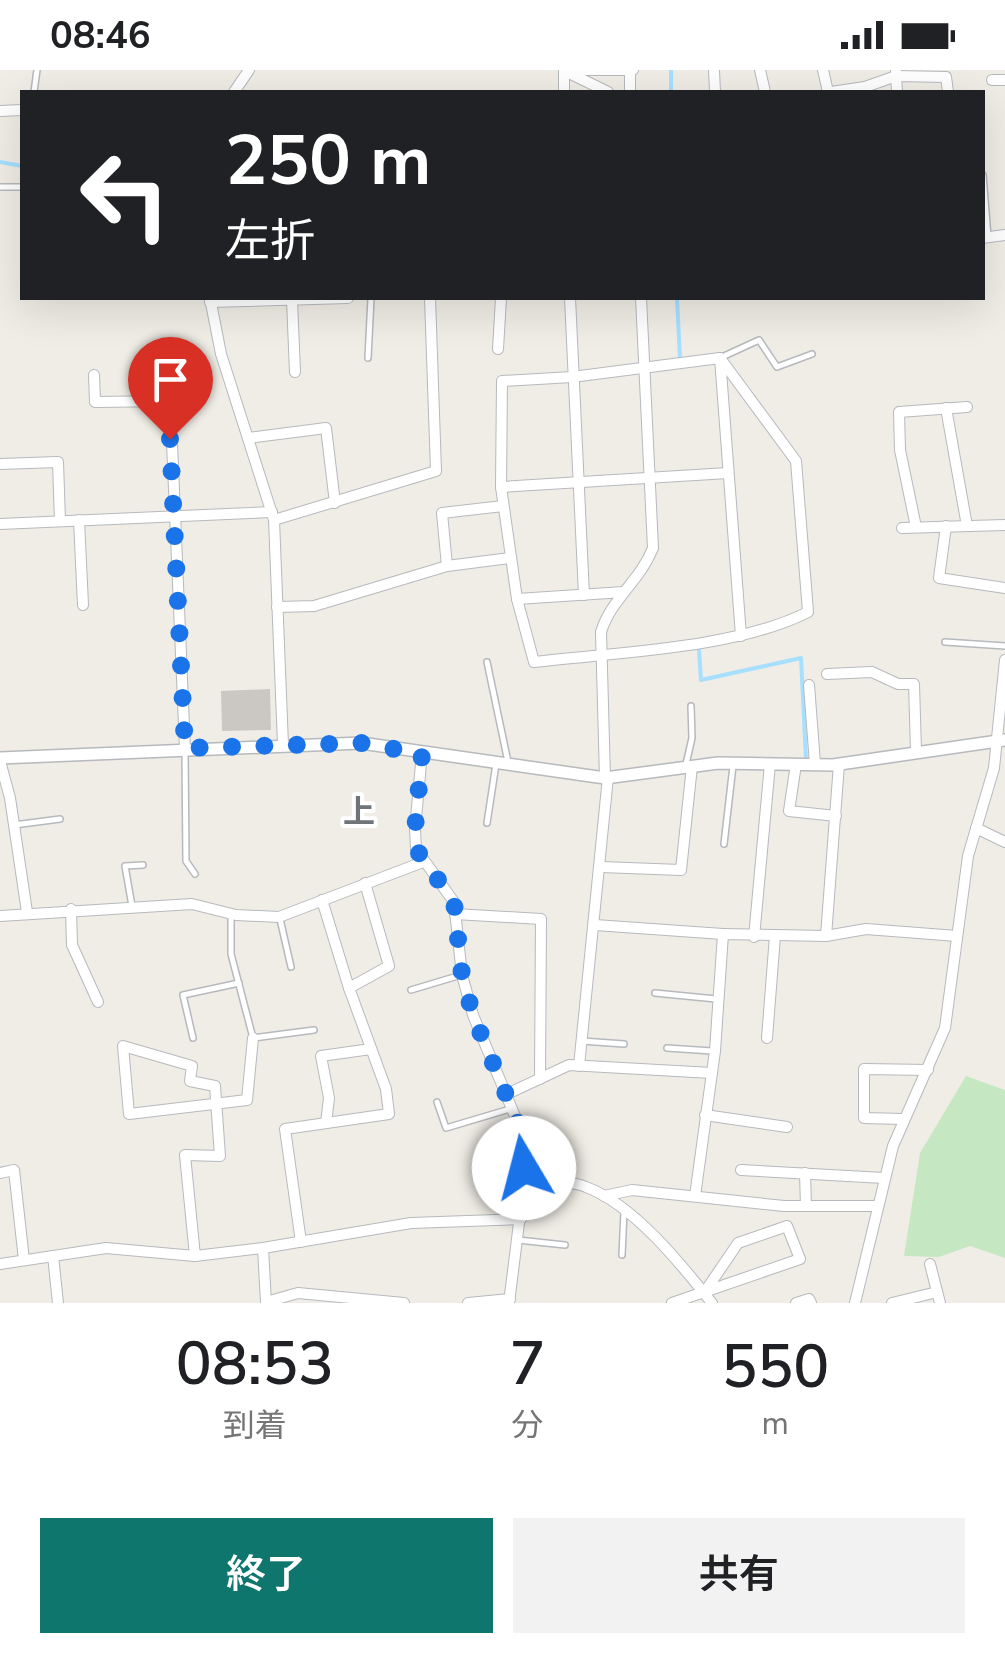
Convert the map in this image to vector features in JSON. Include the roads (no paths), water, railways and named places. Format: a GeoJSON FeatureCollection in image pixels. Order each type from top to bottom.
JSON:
{"type":"FeatureCollection","features":[{"type":"Feature","properties":{"kind":"street"},"geometry":{"type":"LineString","coordinates":[[564,70],[632,70]]}},
{"type":"Feature","properties":{"kind":"street"},"geometry":{"type":"LineString","coordinates":[[564,70],[604,90]]}},
{"type":"Feature","properties":{"kind":"street"},"geometry":{"type":"LineString","coordinates":[[865,90],[896,73],[946,76],[948,90]]}},
{"type":"Feature","properties":{"kind":"street"},"geometry":{"type":"LineString","coordinates":[[992,80],[1005,80]]}},
{"type":"Feature","properties":{"kind":"street"},"geometry":{"type":"LineString","coordinates":[[985,238],[1005,234]]}},
{"type":"Feature","properties":{"kind":"street"},"geometry":{"type":"LineString","coordinates":[[282,744],[273,516],[221,354],[210,300],[292,300],[295,372]]}},
{"type":"Feature","properties":{"kind":"street"},"geometry":{"type":"LineString","coordinates":[[0,524],[273,516],[335,502],[436,471],[430,300]]}},
{"type":"Feature","properties":{"kind":"street"},"geometry":{"type":"LineString","coordinates":[[498,349],[501,300]]}},
{"type":"Feature","properties":{"kind":"street"},"geometry":{"type":"LineString","coordinates":[[570,300],[584,595]]}},
{"type":"Feature","properties":{"kind":"street"},"geometry":{"type":"LineString","coordinates":[[579,1066],[601,867],[606,777],[599,654],[606,614],[635,583],[653,548],[641,300]]}},
{"type":"Feature","properties":{"kind":"street"},"geometry":{"type":"LineString","coordinates":[[720,358],[796,461],[808,612],[785,624],[741,636],[534,662],[517,599],[500,487],[502,382],[720,358]]}},
{"type":"Feature","properties":{"kind":"street"},"geometry":{"type":"LineString","coordinates":[[720,358],[741,636]]}},
{"type":"Feature","properties":{"kind":"street"},"geometry":{"type":"LineString","coordinates":[[168,372],[185,748]]}},
{"type":"Feature","properties":{"kind":"street"},"geometry":{"type":"LineString","coordinates":[[94,374],[95,402],[170,401]]}},
{"type":"Feature","properties":{"kind":"street"},"geometry":{"type":"LineString","coordinates":[[916,527],[900,450],[899,412],[967,407]]}},
{"type":"Feature","properties":{"kind":"street"},"geometry":{"type":"LineString","coordinates":[[946,408],[967,526]]}},
{"type":"Feature","properties":{"kind":"street"},"geometry":{"type":"LineString","coordinates":[[248,438],[326,428],[335,502]]}},
{"type":"Feature","properties":{"kind":"street"},"geometry":{"type":"LineString","coordinates":[[0,464],[58,462],[60,521]]}},
{"type":"Feature","properties":{"kind":"street"},"geometry":{"type":"LineString","coordinates":[[500,487],[728,473]]}},
{"type":"Feature","properties":{"kind":"street"},"geometry":{"type":"LineString","coordinates":[[447,566],[442,512],[503,506]]}},
{"type":"Feature","properties":{"kind":"street"},"geometry":{"type":"LineString","coordinates":[[79,520],[83,606]]}},
{"type":"Feature","properties":{"kind":"street"},"geometry":{"type":"LineString","coordinates":[[902,528],[1005,525]]}},
{"type":"Feature","properties":{"kind":"street"},"geometry":{"type":"LineString","coordinates":[[946,526],[938,578],[1005,588]]}},
{"type":"Feature","properties":{"kind":"street"},"geometry":{"type":"LineString","coordinates":[[277,607],[314,606],[447,566],[510,558]]}},
{"type":"Feature","properties":{"kind":"street"},"geometry":{"type":"LineString","coordinates":[[517,599],[624,592]]}},
{"type":"Feature","properties":{"kind":"street"},"geometry":{"type":"LineString","coordinates":[[855,1303],[884,1178],[903,1119],[944,1028],[968,856],[1000,741],[1005,660]]}},
{"type":"Feature","properties":{"kind":"street"},"geometry":{"type":"LineString","coordinates":[[827,674],[872,672],[898,684],[914,684],[916,751]]}},
{"type":"Feature","properties":{"kind":"street"},"geometry":{"type":"LineString","coordinates":[[809,685],[815,764]]}},
{"type":"Feature","properties":{"kind":"street"},"geometry":{"type":"LineString","coordinates":[[27,912],[0,760],[185,748],[361,743],[606,777],[733,763],[840,764],[1000,741]]}},
{"type":"Feature","properties":{"kind":"street"},"geometry":{"type":"LineString","coordinates":[[422,754],[416,849],[454,902],[462,975],[473,1015],[522,1133],[524,1183],[510,1301],[468,1303]]}},
{"type":"Feature","properties":{"kind":"street"},"geometry":{"type":"LineString","coordinates":[[754,937],[770,764]]}},
{"type":"Feature","properties":{"kind":"street"},"geometry":{"type":"LineString","coordinates":[[796,764],[789,810],[836,816]]}},
{"type":"Feature","properties":{"kind":"street"},"geometry":{"type":"LineString","coordinates":[[826,936],[840,764]]}},
{"type":"Feature","properties":{"kind":"street"},"geometry":{"type":"LineString","coordinates":[[601,867],[681,870],[689,766]]}},
{"type":"Feature","properties":{"kind":"street"},"geometry":{"type":"LineString","coordinates":[[976,828],[1005,842]]}},
{"type":"Feature","properties":{"kind":"street"},"geometry":{"type":"LineString","coordinates":[[0,916],[192,904],[230,914],[279,916],[423,862]]}},
{"type":"Feature","properties":{"kind":"street"},"geometry":{"type":"LineString","coordinates":[[349,988],[389,966],[364,883]]}},
{"type":"Feature","properties":{"kind":"street"},"geometry":{"type":"LineString","coordinates":[[301,1242],[285,1129],[389,1114],[386,1089],[322,900]]}},
{"type":"Feature","properties":{"kind":"street"},"geometry":{"type":"LineString","coordinates":[[71,909],[72,945],[98,1002]]}},
{"type":"Feature","properties":{"kind":"street"},"geometry":{"type":"LineString","coordinates":[[455,914],[540,919],[540,1079]]}},
{"type":"Feature","properties":{"kind":"street"},"geometry":{"type":"LineString","coordinates":[[594,926],[754,937],[826,936],[866,929],[958,936]]}},
{"type":"Feature","properties":{"kind":"street"},"geometry":{"type":"LineString","coordinates":[[695,1196],[715,1052],[723,934]]}},
{"type":"Feature","properties":{"kind":"street"},"geometry":{"type":"LineString","coordinates":[[767,1038],[775,936]]}},
{"type":"Feature","properties":{"kind":"street"},"geometry":{"type":"LineString","coordinates":[[195,1256],[185,1155],[220,1156],[215,1104],[215,1086],[190,1081],[192,1066],[124,1046],[129,1114],[215,1104],[246,1100],[253,1038]]}},
{"type":"Feature","properties":{"kind":"street"},"geometry":{"type":"LineString","coordinates":[[326,1123],[329,1098],[321,1056],[371,1049]]}},
{"type":"Feature","properties":{"kind":"street"},"geometry":{"type":"LineString","coordinates":[[507,1094],[569,1065],[712,1073]]}},
{"type":"Feature","properties":{"kind":"street"},"geometry":{"type":"LineString","coordinates":[[903,1119],[864,1118],[864,1069],[928,1070]]}},
{"type":"Feature","properties":{"kind":"street"},"geometry":{"type":"LineString","coordinates":[[705,1115],[787,1127]]}},
{"type":"Feature","properties":{"kind":"street"},"geometry":{"type":"LineString","coordinates":[[0,1173],[14,1170],[24,1260]]}},
{"type":"Feature","properties":{"kind":"street"},"geometry":{"type":"LineString","coordinates":[[741,1170],[884,1178]]}},
{"type":"Feature","properties":{"kind":"street"},"geometry":{"type":"LineString","coordinates":[[806,1174],[806,1206]]}},
{"type":"Feature","properties":{"kind":"street"},"geometry":{"type":"LineString","coordinates":[[524,1183],[584,1185],[604,1196],[624,1209],[680,1263],[712,1303]]}},
{"type":"Feature","properties":{"kind":"street"},"geometry":{"type":"LineString","coordinates":[[604,1196],[632,1190],[806,1206],[878,1206]]}},
{"type":"Feature","properties":{"kind":"street"},"geometry":{"type":"LineString","coordinates":[[0,1264],[106,1248],[195,1256],[411,1223],[521,1220]]}},
{"type":"Feature","properties":{"kind":"street"},"geometry":{"type":"LineString","coordinates":[[672,1303],[704,1293],[800,1259],[787,1226],[738,1243],[704,1293]]}},
{"type":"Feature","properties":{"kind":"street"},"geometry":{"type":"LineString","coordinates":[[263,1248],[266,1302],[298,1293],[404,1303]]}},
{"type":"Feature","properties":{"kind":"street"},"geometry":{"type":"LineString","coordinates":[[53,1256],[58,1303]]}},
{"type":"Feature","properties":{"kind":"street"},"geometry":{"type":"LineString","coordinates":[[892,1303],[939,1297],[930,1264]]}},
{"type":"Feature","properties":{"kind":"street"},"geometry":{"type":"LineString","coordinates":[[796,1303],[809,1298],[810,1303]]}},
{"type":"Feature","properties":{"kind":"lane"},"geometry":{"type":"LineString","coordinates":[[368,358],[371,300]]}},
{"type":"Feature","properties":{"kind":"lane"},"geometry":{"type":"LineString","coordinates":[[720,358],[759,340],[777,367],[812,354]]}},
{"type":"Feature","properties":{"kind":"lane"},"geometry":{"type":"LineString","coordinates":[[945,642],[1005,646]]}},
{"type":"Feature","properties":{"kind":"lane"},"geometry":{"type":"LineString","coordinates":[[487,662],[503,765],[487,823]]}},
{"type":"Feature","properties":{"kind":"lane"},"geometry":{"type":"LineString","coordinates":[[689,766],[692,706]]}},
{"type":"Feature","properties":{"kind":"lane"},"geometry":{"type":"LineString","coordinates":[[185,748],[186,861],[195,874]]}},
{"type":"Feature","properties":{"kind":"lane"},"geometry":{"type":"LineString","coordinates":[[724,844],[733,763]]}},
{"type":"Feature","properties":{"kind":"lane"},"geometry":{"type":"LineString","coordinates":[[14,825],[60,819]]}},
{"type":"Feature","properties":{"kind":"lane"},"geometry":{"type":"LineString","coordinates":[[132,906],[125,866],[143,865]]}},
{"type":"Feature","properties":{"kind":"lane"},"geometry":{"type":"LineString","coordinates":[[230,914],[231,954],[253,1038],[314,1030]]}},
{"type":"Feature","properties":{"kind":"lane"},"geometry":{"type":"LineString","coordinates":[[279,916],[291,968]]}},
{"type":"Feature","properties":{"kind":"lane"},"geometry":{"type":"LineString","coordinates":[[411,990],[462,975]]}},
{"type":"Feature","properties":{"kind":"lane"},"geometry":{"type":"LineString","coordinates":[[193,1038],[182,994],[240,983]]}},
{"type":"Feature","properties":{"kind":"lane"},"geometry":{"type":"LineString","coordinates":[[655,993],[719,1000]]}},
{"type":"Feature","properties":{"kind":"lane"},"geometry":{"type":"LineString","coordinates":[[582,1041],[624,1044]]}},
{"type":"Feature","properties":{"kind":"lane"},"geometry":{"type":"LineString","coordinates":[[667,1048],[715,1052]]}},
{"type":"Feature","properties":{"kind":"lane"},"geometry":{"type":"LineString","coordinates":[[437,1102],[446,1128],[513,1108]]}},
{"type":"Feature","properties":{"kind":"lane"},"geometry":{"type":"LineString","coordinates":[[622,1255],[624,1209]]}},
{"type":"Feature","properties":{"kind":"lane"},"geometry":{"type":"LineString","coordinates":[[518,1240],[564,1245]]}},
{"type":"Feature","properties":{"kind":"waterway"},"geometry":{"type":"LineString","coordinates":[[671,70],[671,90]]}},
{"type":"Feature","properties":{"kind":"waterway"},"geometry":{"type":"LineString","coordinates":[[0,162],[20,166]]}},
{"type":"Feature","properties":{"kind":"waterway"},"geometry":{"type":"LineString","coordinates":[[677,300],[680,359]]}},
{"type":"Feature","properties":{"kind":"waterway"},"geometry":{"type":"LineString","coordinates":[[699,650],[701,680],[801,658],[806,760]]}},
{"type":"Feature","properties":{"kind":"district","name":"上"},"geometry":{"type":"Point","coordinates":[359,812]}}]}
